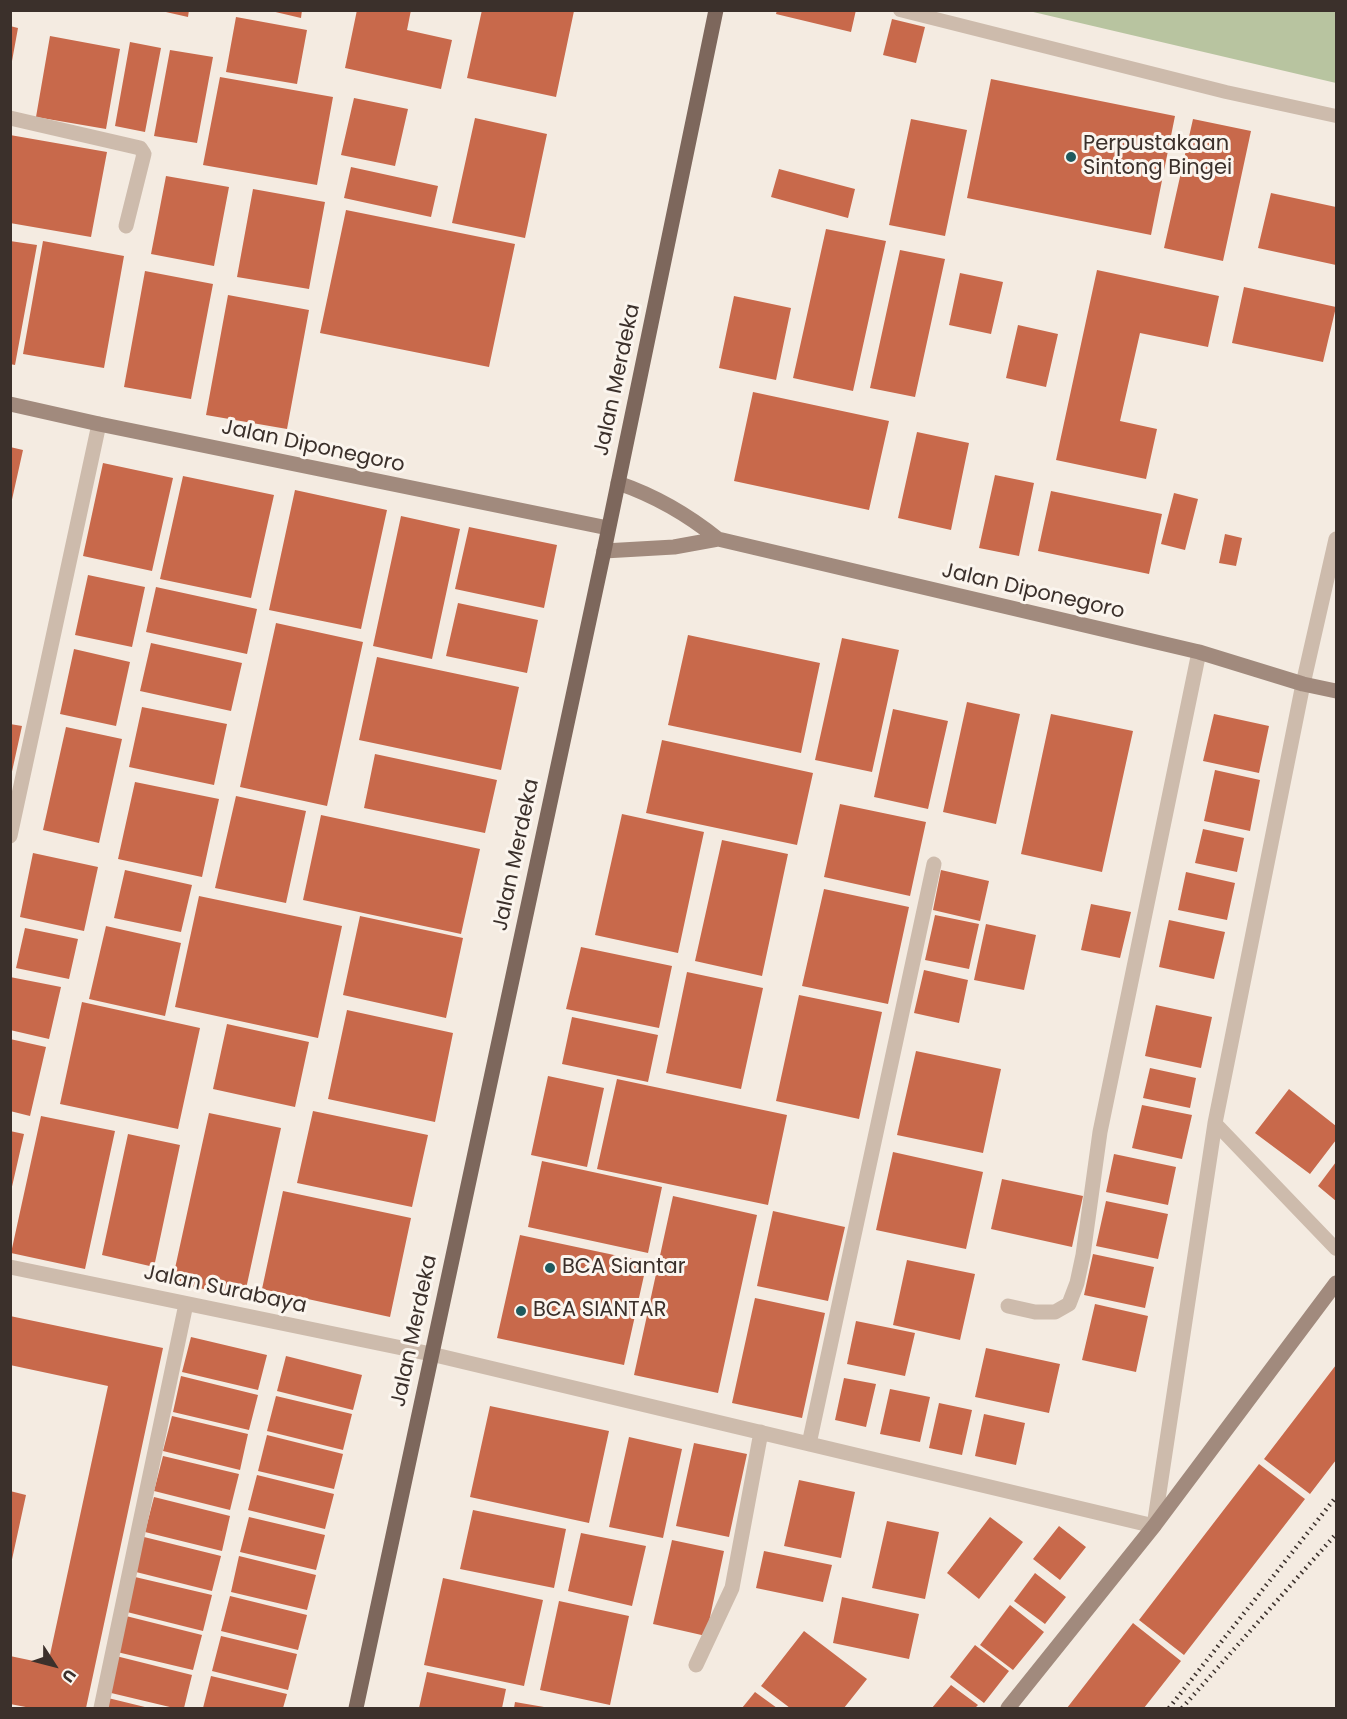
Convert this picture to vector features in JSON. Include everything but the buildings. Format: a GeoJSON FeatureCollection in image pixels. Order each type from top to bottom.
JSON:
{"type":"FeatureCollection","features":[{"type":"Feature","properties":{"kind":"main road","name":"Jalan Merdeka"},"geometry":{"type":"LineString","coordinates":[[356,1708],[604,551],[716,10]]}},
{"type":"Feature","properties":{"kind":"street"},"geometry":{"type":"LineString","coordinates":[[10,118],[140,148],[144,154],[126,226]]}},
{"type":"Feature","properties":{"kind":"street","name":"Jalan Diponegoro"},"geometry":{"type":"LineString","coordinates":[[10,404],[608,528]]}},
{"type":"Feature","properties":{"kind":"street"},"geometry":{"type":"LineString","coordinates":[[10,836],[99,424]]}},
{"type":"Feature","properties":{"kind":"street","name":"Jalan Diponegoro"},"geometry":{"type":"LineString","coordinates":[[618,483],[648,493],[673,506],[718,539],[1199,652],[1303,684],[1336,691]]}},
{"type":"Feature","properties":{"kind":"street","name":"Jalan Diponegoro"},"geometry":{"type":"LineString","coordinates":[[604,551],[674,548],[718,539]]}},
{"type":"Feature","properties":{"kind":"street"},"geometry":{"type":"LineString","coordinates":[[1154,1526],[1215,1123],[1303,684],[1336,539]]}},
{"type":"Feature","properties":{"kind":"street"},"geometry":{"type":"LineString","coordinates":[[1008,1306],[1035,1312],[1056,1312],[1069,1304],[1077,1283],[1100,1132],[1199,652]]}},
{"type":"Feature","properties":{"kind":"street"},"geometry":{"type":"LineString","coordinates":[[809,1444],[934,864]]}},
{"type":"Feature","properties":{"kind":"street","name":"Jalan Surabaya"},"geometry":{"type":"LineString","coordinates":[[10,1267],[431,1354],[1154,1526]]}},
{"type":"Feature","properties":{"kind":"street"},"geometry":{"type":"LineString","coordinates":[[1008,1708],[1154,1526],[1336,1283]]}},
{"type":"Feature","properties":{"kind":"street"},"geometry":{"type":"LineString","coordinates":[[101,1708],[186,1304]]}},
{"type":"Feature","properties":{"kind":"street"},"geometry":{"type":"LineString","coordinates":[[696,1665],[732,1588],[760,1432]]}},
{"type":"Feature","properties":{"kind":"lane"},"geometry":{"type":"LineString","coordinates":[[900,10],[1204,86],[1336,116]]}},
{"type":"Feature","properties":{"kind":"lane"},"geometry":{"type":"LineString","coordinates":[[1215,1123],[1336,1250]]}},
{"type":"Feature","properties":{"kind":"green space"},"geometry":{"type":"Polygon","coordinates":[[[1029,11],[1336,11],[1336,83],[1029,11]]]}},
{"type":"Feature","properties":{"kind":"railway"},"geometry":{"type":"LineString","coordinates":[[1169,1708],[1336,1497]]}},
{"type":"Feature","properties":{"kind":"railway"},"geometry":{"type":"LineString","coordinates":[[1182,1708],[1336,1534]]}},
{"type":"Feature","properties":{"kind":"place","name":"Perpustakaan Sintong Bingei"},"geometry":{"type":"Point","coordinates":[1071,157]}},
{"type":"Feature","properties":{"kind":"place","name":"BCA Siantar"},"geometry":{"type":"Point","coordinates":[550,1268]}},
{"type":"Feature","properties":{"kind":"place","name":"BCA SIANTAR"},"geometry":{"type":"Point","coordinates":[521,1311]}}]}
